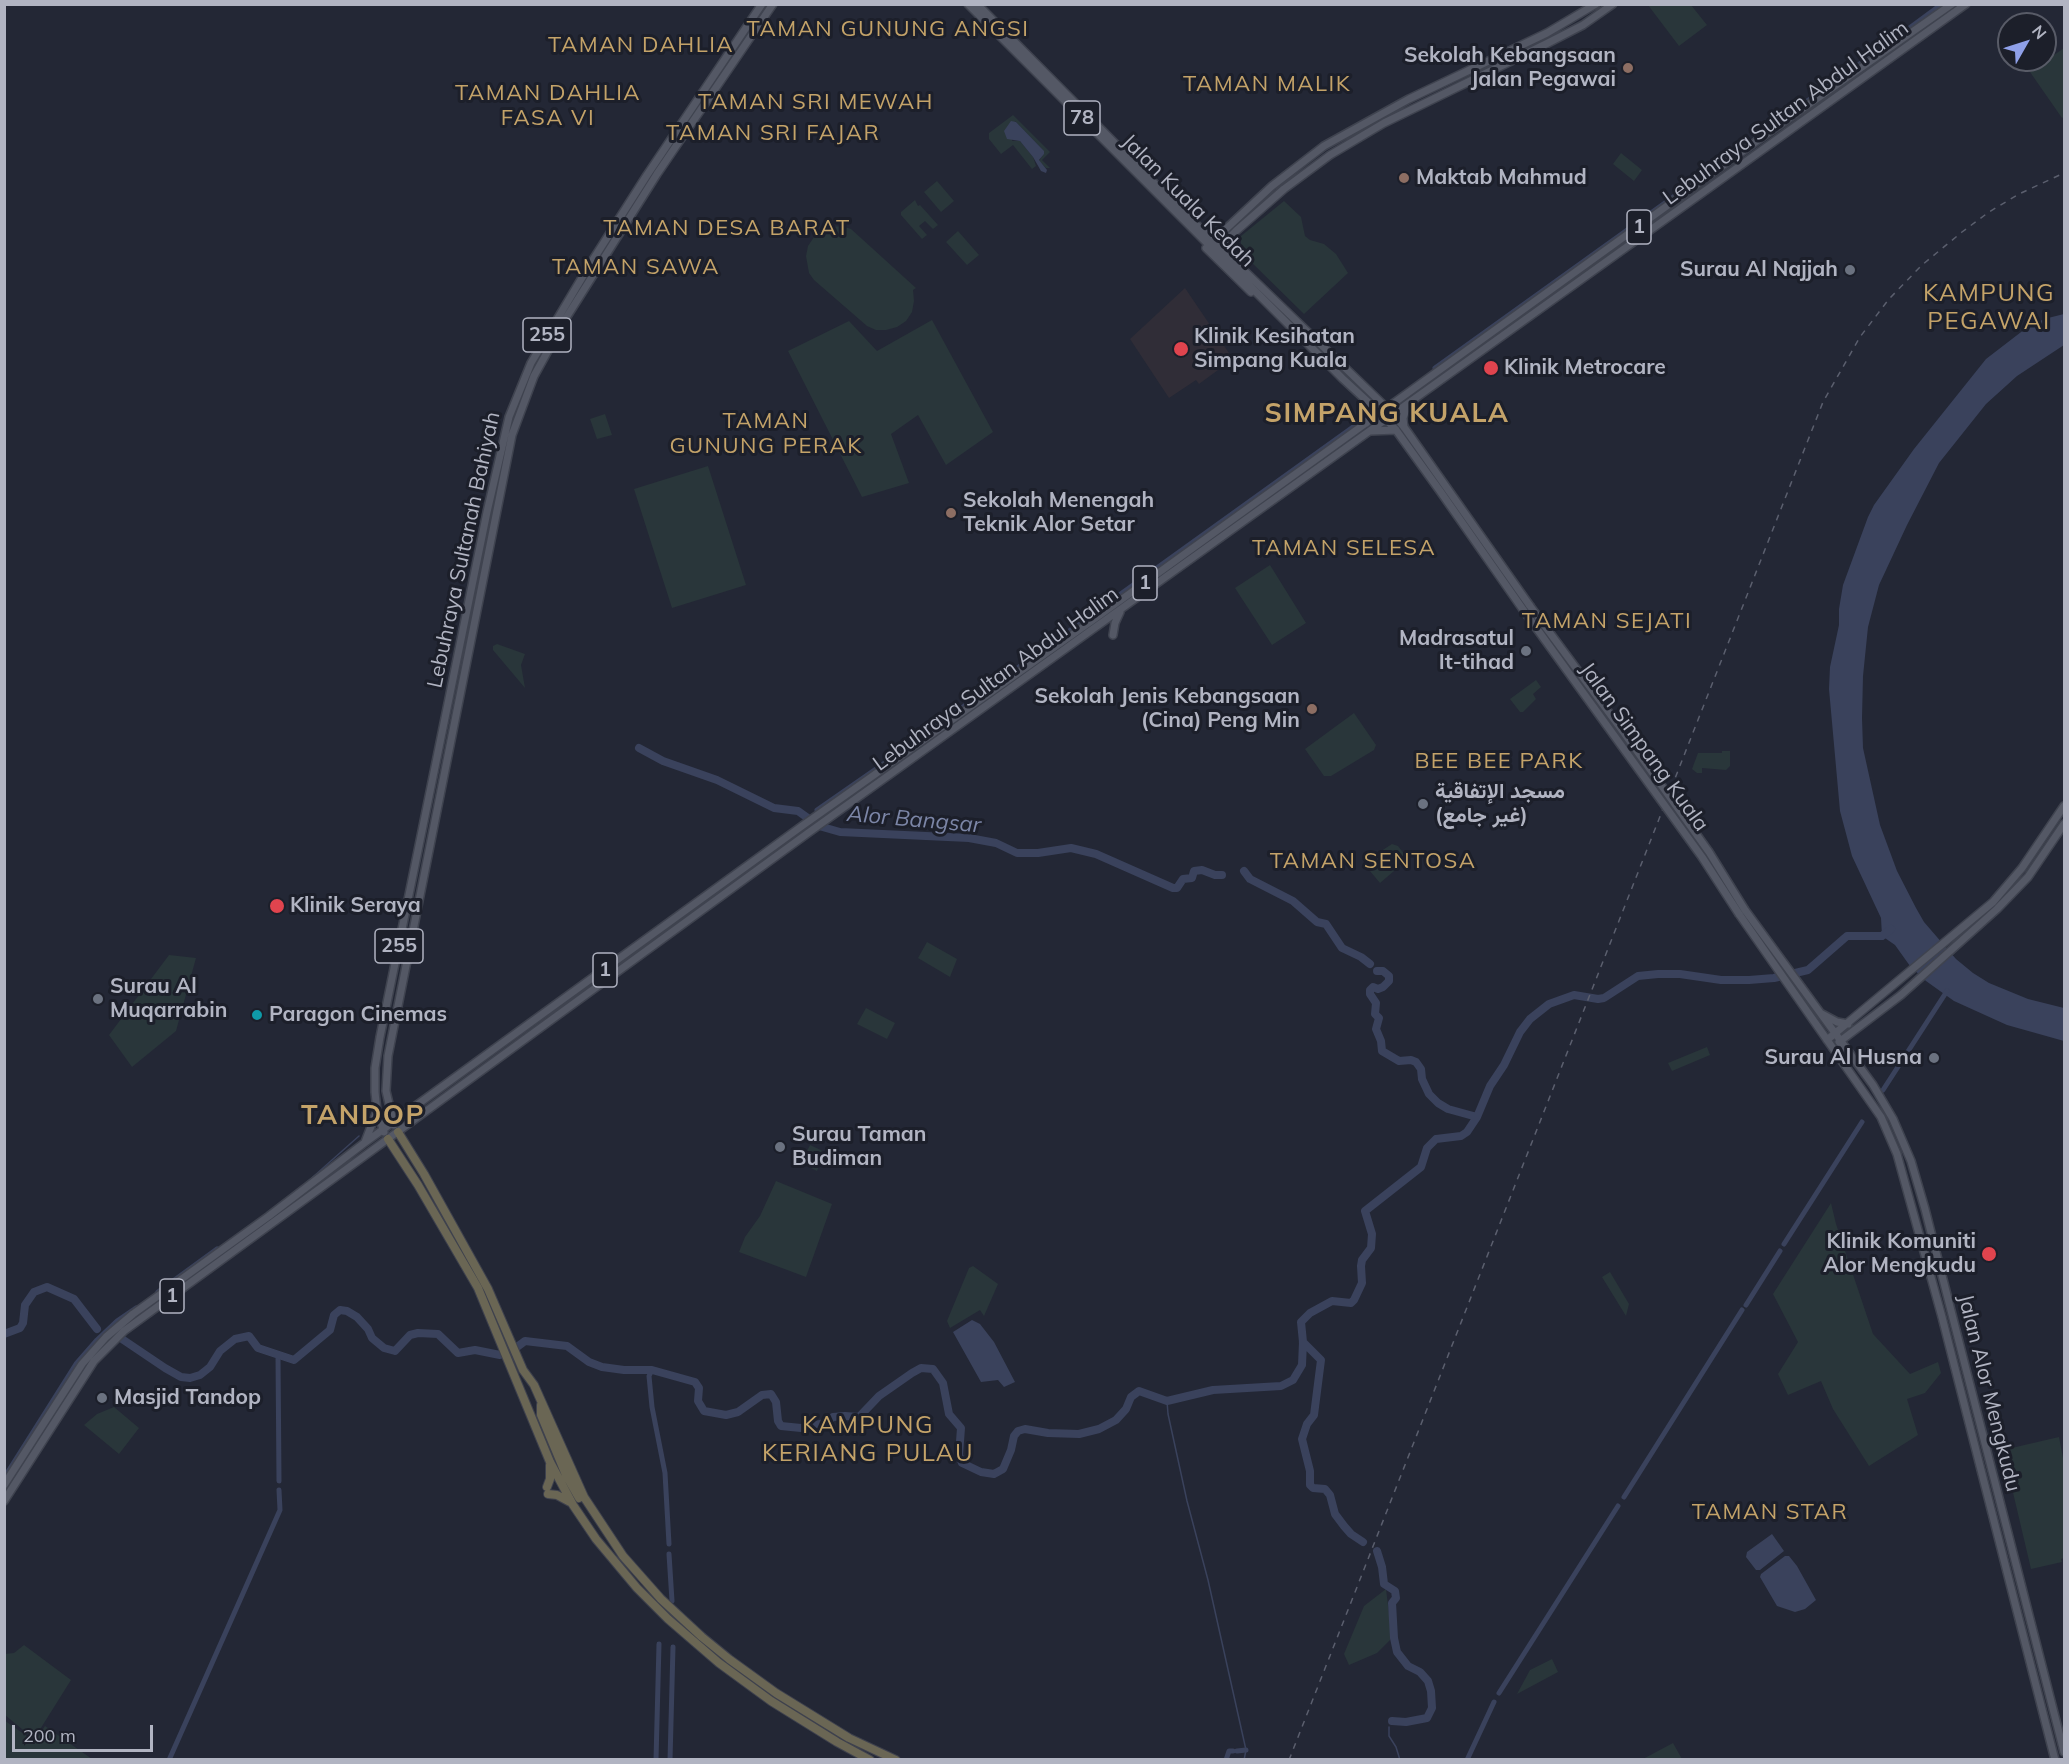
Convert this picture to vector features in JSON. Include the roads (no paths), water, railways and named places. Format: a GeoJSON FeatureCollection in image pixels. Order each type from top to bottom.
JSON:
{"type":"FeatureCollection","features":[{"type":"Feature","properties":{"kind":"highway"},"geometry":{"type":"LineString","coordinates":[[398,1132],[479,1271],[510,1338],[514,1361],[550,1462],[573,1505],[596,1539],[629,1579],[702,1649],[771,1701],[870,1760]]}},
{"type":"Feature","properties":{"kind":"highway"},"geometry":{"type":"LineString","coordinates":[[388,1139],[418,1185],[471,1277],[502,1343],[534,1385],[584,1497],[611,1540],[651,1588],[702,1637],[729,1659],[776,1693],[849,1738],[896,1760]]}},
{"type":"Feature","properties":{"kind":"highway"},"geometry":{"type":"LineString","coordinates":[[550,1462],[551,1470],[547,1490],[566,1498],[573,1505]]}},
{"type":"Feature","properties":{"kind":"main road","name":"Lebuhraya Sultanah Bahiyah"},"geometry":{"type":"LineString","coordinates":[[388,1139],[377,1111],[375,1079],[380,1037],[484,527],[509,417],[531,363],[610,231],[762,4]]}},
{"type":"Feature","properties":{"kind":"main road","name":"Lebuhraya Sultanah Bahiyah"},"geometry":{"type":"LineString","coordinates":[[398,1132],[388,1104],[386,1082],[388,1056],[512,435],[538,368],[566,318],[634,208],[773,4]]}},
{"type":"Feature","properties":{"kind":"main road","name":"Jalan Kuala Kedah"},"geometry":{"type":"LineString","coordinates":[[968,4],[1211,242],[1260,296],[1386,419]]}},
{"type":"Feature","properties":{"kind":"main road","name":"Jalan Kuala Kedah"},"geometry":{"type":"LineString","coordinates":[[977,4],[1198,230]]}},
{"type":"Feature","properties":{"kind":"main road"},"geometry":{"type":"LineString","coordinates":[[1211,242],[1272,186],[1324,146],[1409,99],[1531,41],[1596,4]]}},
{"type":"Feature","properties":{"kind":"main road"},"geometry":{"type":"LineString","coordinates":[[1218,249],[1293,182],[1330,155],[1389,120],[1583,25],[1613,4]]}},
{"type":"Feature","properties":{"kind":"main road","name":"Lebuhraya Sultan Abdul Halim"},"geometry":{"type":"LineString","coordinates":[[393,1123],[802,826],[1952,4]]}},
{"type":"Feature","properties":{"kind":"main road","name":"Lebuhraya Sultan Abdul Halim"},"geometry":{"type":"LineString","coordinates":[[398,1132],[808,833],[1966,4]]}},
{"type":"Feature","properties":{"kind":"main road"},"geometry":{"type":"LineString","coordinates":[[1531,41],[1535,50]]}},
{"type":"Feature","properties":{"kind":"main road"},"geometry":{"type":"LineString","coordinates":[[1227,227],[1211,231],[1198,230],[1206,248],[1218,261],[1249,291],[1260,296]]}},
{"type":"Feature","properties":{"kind":"main road"},"geometry":{"type":"LineString","coordinates":[[1233,258],[1229,244],[1236,231]]}},
{"type":"Feature","properties":{"kind":"main road","name":"Jalan Kuala Kedah"},"geometry":{"type":"LineString","coordinates":[[1218,249],[1233,258],[1393,414]]}},
{"type":"Feature","properties":{"kind":"main road"},"geometry":{"type":"LineString","coordinates":[[1375,397],[1382,400],[1398,400]]}},
{"type":"Feature","properties":{"kind":"main road"},"geometry":{"type":"LineString","coordinates":[[1365,400],[1368,413],[1366,423]]}},
{"type":"Feature","properties":{"kind":"main road"},"geometry":{"type":"LineString","coordinates":[[1404,427],[1405,410],[1410,402]]}},
{"type":"Feature","properties":{"kind":"main road","name":"Jalan Simpang Kuala"},"geometry":{"type":"LineString","coordinates":[[1393,414],[1527,608]]}},
{"type":"Feature","properties":{"kind":"main road","name":"Jalan Simpang Kuala"},"geometry":{"type":"LineString","coordinates":[[1386,419],[1624,733],[1709,852],[1742,912],[1835,1034]]}},
{"type":"Feature","properties":{"kind":"main road"},"geometry":{"type":"LineString","coordinates":[[1370,431],[1396,430]]}},
{"type":"Feature","properties":{"kind":"main road"},"geometry":{"type":"LineString","coordinates":[[484,527],[494,529]]}},
{"type":"Feature","properties":{"kind":"main road"},"geometry":{"type":"LineString","coordinates":[[482,538],[492,540]]}},
{"type":"Feature","properties":{"kind":"main road"},"geometry":{"type":"LineString","coordinates":[[1113,635],[1116,618],[1121,610]]}},
{"type":"Feature","properties":{"kind":"main road"},"geometry":{"type":"LineString","coordinates":[[432,781],[428,764],[438,753]]}},
{"type":"Feature","properties":{"kind":"main road"},"geometry":{"type":"LineString","coordinates":[[1827,1040],[1895,986],[1993,902],[2010,883],[2064,806]]}},
{"type":"Feature","properties":{"kind":"main road"},"geometry":{"type":"LineString","coordinates":[[1832,1047],[1901,995],[2008,898],[2028,877],[2064,824],[2056,818]]}},
{"type":"Feature","properties":{"kind":"main road","name":"Jalan Simpang Kuala"},"geometry":{"type":"LineString","coordinates":[[1783,968],[1788,983],[1827,1040]]}},
{"type":"Feature","properties":{"kind":"main road"},"geometry":{"type":"LineString","coordinates":[[1820,1013],[1837,1022],[1848,1024]]}},
{"type":"Feature","properties":{"kind":"main road"},"geometry":{"type":"LineString","coordinates":[[1848,1050],[1853,1031]]}},
{"type":"Feature","properties":{"kind":"main road","name":"Jalan Alor Mengkudu"},"geometry":{"type":"LineString","coordinates":[[1835,1034],[1887,1108],[1911,1161],[2064,1752]]}},
{"type":"Feature","properties":{"kind":"main road","name":"Jalan Alor Mengkudu"},"geometry":{"type":"LineString","coordinates":[[1827,1040],[1881,1117],[1898,1154],[2055,1760]]}},
{"type":"Feature","properties":{"kind":"main road"},"geometry":{"type":"LineString","coordinates":[[388,1104],[396,1113],[407,1113]]}},
{"type":"Feature","properties":{"kind":"main road"},"geometry":{"type":"LineString","coordinates":[[363,1144],[377,1111]]}},
{"type":"Feature","properties":{"kind":"main road","name":"1"},"geometry":{"type":"LineString","coordinates":[[4,1485],[82,1364],[106,1336],[393,1123]]}},
{"type":"Feature","properties":{"kind":"main road","name":"1"},"geometry":{"type":"LineString","coordinates":[[4,1501],[79,1383],[94,1361],[112,1342],[398,1132]]}},
{"type":"Feature","properties":{"kind":"main road"},"geometry":{"type":"LineString","coordinates":[[1942,1317],[1944,1310],[1951,1312]]}},
{"type":"Feature","properties":{"kind":"water"},"geometry":{"type":"Polygon","coordinates":[[[1011,121],[1016,122],[1044,151],[1039,160],[1047,170],[1046,173],[1041,171],[1020,141],[1007,139],[1004,131],[1011,121]]]}},
{"type":"Feature","properties":{"kind":"water"},"geometry":{"type":"Polygon","coordinates":[[[2064,314],[2064,345],[2017,376],[1986,404],[1939,463],[1907,525],[1879,585],[1868,627],[1862,718],[1863,748],[1880,825],[1897,871],[1924,922],[1956,959],[1989,983],[2028,999],[2064,1008],[2064,1041],[2007,1025],[1954,1001],[1926,981],[1910,966],[1895,945],[1882,936],[1881,918],[1852,856],[1840,811],[1829,689],[1830,667],[1839,625],[1843,585],[1874,505],[1914,449],[1986,359],[2025,329],[2044,319],[2064,314]]]}},
{"type":"Feature","properties":{"kind":"water"},"geometry":{"type":"Polygon","coordinates":[[[972,1320],[980,1324],[994,1342],[1015,1382],[1004,1387],[998,1380],[981,1382],[953,1332],[972,1320]]]}},
{"type":"Feature","properties":{"kind":"water"},"geometry":{"type":"Polygon","coordinates":[[[1772,1534],[1784,1551],[1760,1570],[1756,1570],[1746,1557],[1747,1552],[1772,1534]]]}},
{"type":"Feature","properties":{"kind":"water"},"geometry":{"type":"Polygon","coordinates":[[[1785,1556],[1789,1556],[1797,1566],[1816,1600],[1805,1609],[1795,1612],[1777,1606],[1760,1577],[1785,1556]]]}},
{"type":"Feature","properties":{"kind":"waterway"},"geometry":{"type":"LineString","coordinates":[[1881,49],[1942,4]]}},
{"type":"Feature","properties":{"kind":"waterway"},"geometry":{"type":"LineString","coordinates":[[1803,104],[1868,58]]}},
{"type":"Feature","properties":{"kind":"waterway"},"geometry":{"type":"LineString","coordinates":[[1435,368],[1683,190]]}},
{"type":"Feature","properties":{"kind":"waterway"},"geometry":{"type":"LineString","coordinates":[[1058,639],[1360,422]]}},
{"type":"Feature","properties":{"kind":"waterway"},"geometry":{"type":"LineString","coordinates":[[910,745],[1044,649]]}},
{"type":"Feature","properties":{"kind":"waterway","name":"Alor Bangsar"},"geometry":{"type":"LineString","coordinates":[[639,748],[663,761],[717,780],[774,808],[798,811],[819,826],[840,832],[969,838],[996,843],[1017,853],[1038,853],[1071,848],[1096,854],[1173,888],[1177,888],[1183,879],[1192,878],[1194,871],[1202,870],[1222,875]]}},
{"type":"Feature","properties":{"kind":"waterway"},"geometry":{"type":"LineString","coordinates":[[817,810],[899,753]]}},
{"type":"Feature","properties":{"kind":"waterway","name":"Alor Bangsar"},"geometry":{"type":"LineString","coordinates":[[1244,871],[1250,879],[1293,901],[1317,922],[1326,924],[1342,948],[1370,964]]}},
{"type":"Feature","properties":{"kind":"waterway"},"geometry":{"type":"LineString","coordinates":[[122,1339],[165,1368],[181,1377],[190,1378],[200,1375],[210,1367],[220,1351],[235,1339],[249,1336],[258,1348],[294,1360],[330,1330],[334,1315],[340,1310],[357,1317],[368,1329],[372,1338],[384,1348],[395,1351],[410,1335],[418,1333],[438,1334],[458,1353],[475,1350],[500,1355],[525,1341],[567,1346],[589,1362],[602,1367],[652,1370],[695,1382],[699,1388],[698,1401],[704,1411],[726,1415],[738,1412],[762,1395],[771,1394],[776,1402],[778,1421],[781,1426],[801,1428],[825,1423],[833,1417],[859,1417],[879,1396],[912,1373],[921,1368],[933,1369],[943,1383],[949,1414],[961,1428],[959,1455],[962,1463],[981,1472],[994,1474],[1003,1469],[1014,1436],[1018,1431],[1025,1429],[1048,1433],[1079,1434],[1099,1429],[1116,1420],[1126,1409],[1131,1397],[1139,1391],[1167,1401],[1213,1390],[1281,1386],[1293,1380],[1302,1365],[1301,1322],[1310,1313],[1332,1301],[1351,1303],[1362,1283],[1362,1260],[1371,1248],[1372,1234],[1365,1211],[1421,1167],[1427,1148],[1436,1139],[1461,1136],[1467,1132],[1477,1117],[1490,1086],[1504,1065],[1520,1032],[1530,1019],[1549,1004],[1574,995],[1604,998],[1638,976],[1680,974],[1721,980],[1774,978],[1808,970],[1847,936],[1882,936],[1891,929]]}},
{"type":"Feature","properties":{"kind":"waterway","name":"Alor Bangsar"},"geometry":{"type":"LineString","coordinates":[[1377,971],[1383,971],[1389,976],[1389,981],[1383,987],[1378,989],[1373,987],[1370,990],[1376,1003],[1375,1014],[1379,1018],[1376,1029],[1382,1051],[1399,1061],[1416,1062],[1421,1069],[1422,1079],[1429,1094],[1438,1103],[1448,1109],[1477,1117]]}},
{"type":"Feature","properties":{"kind":"waterway"},"geometry":{"type":"LineString","coordinates":[[1883,1090],[1947,991]]}},
{"type":"Feature","properties":{"kind":"waterway"},"geometry":{"type":"LineString","coordinates":[[1784,1244],[1862,1122]]}},
{"type":"Feature","properties":{"kind":"waterway"},"geometry":{"type":"LineString","coordinates":[[305,1184],[359,1136]]}},
{"type":"Feature","properties":{"kind":"waterway"},"geometry":{"type":"LineString","coordinates":[[158,1292],[217,1249]]}},
{"type":"Feature","properties":{"kind":"waterway"},"geometry":{"type":"LineString","coordinates":[[1746,1305],[1780,1251]]}},
{"type":"Feature","properties":{"kind":"waterway"},"geometry":{"type":"LineString","coordinates":[[4,1334],[20,1328],[23,1323],[25,1305],[34,1292],[47,1287],[74,1299],[97,1329]]}},
{"type":"Feature","properties":{"kind":"waterway"},"geometry":{"type":"LineString","coordinates":[[4,1478],[76,1364],[117,1321],[136,1308]]}},
{"type":"Feature","properties":{"kind":"waterway"},"geometry":{"type":"LineString","coordinates":[[1624,1497],[1742,1310]]}},
{"type":"Feature","properties":{"kind":"waterway"},"geometry":{"type":"LineString","coordinates":[[1303,1342],[1321,1360],[1314,1415],[1307,1424],[1302,1439],[1310,1471],[1310,1485],[1313,1488],[1325,1489],[1330,1495],[1335,1514],[1351,1534],[1363,1542]]}},
{"type":"Feature","properties":{"kind":"waterway"},"geometry":{"type":"LineString","coordinates":[[278,1356],[279,1481]]}},
{"type":"Feature","properties":{"kind":"waterway"},"geometry":{"type":"LineString","coordinates":[[652,1370],[649,1376],[652,1407],[665,1473],[669,1544]]}},
{"type":"Feature","properties":{"kind":"waterway"},"geometry":{"type":"LineString","coordinates":[[1167,1401],[1187,1501],[1208,1580],[1246,1750],[1244,1760]]}},
{"type":"Feature","properties":{"kind":"waterway"},"geometry":{"type":"LineString","coordinates":[[169,1760],[280,1510],[279,1490]]}},
{"type":"Feature","properties":{"kind":"waterway"},"geometry":{"type":"LineString","coordinates":[[1499,1693],[1618,1506]]}},
{"type":"Feature","properties":{"kind":"waterway"},"geometry":{"type":"LineString","coordinates":[[1377,1551],[1384,1584],[1395,1591],[1396,1598],[1392,1603],[1397,1652],[1408,1666],[1420,1672],[1428,1681],[1431,1691],[1432,1708],[1427,1718],[1406,1722],[1392,1721]]}},
{"type":"Feature","properties":{"kind":"waterway"},"geometry":{"type":"LineString","coordinates":[[669,1554],[672,1601]]}},
{"type":"Feature","properties":{"kind":"waterway"},"geometry":{"type":"LineString","coordinates":[[656,1760],[659,1644]]}},
{"type":"Feature","properties":{"kind":"waterway"},"geometry":{"type":"LineString","coordinates":[[670,1760],[673,1647]]}},
{"type":"Feature","properties":{"kind":"waterway"},"geometry":{"type":"LineString","coordinates":[[1467,1760],[1494,1702]]}},
{"type":"Feature","properties":{"kind":"waterway"},"geometry":{"type":"LineString","coordinates":[[1389,1727],[1389,1736],[1400,1760]]}},
{"type":"Feature","properties":{"kind":"waterway"},"geometry":{"type":"LineString","coordinates":[[1237,1751],[1246,1750]]}},
{"type":"Feature","properties":{"kind":"waterway"},"geometry":{"type":"LineString","coordinates":[[1226,1760],[1229,1751],[1233,1751]]}},
{"type":"Feature","properties":{"kind":"railway"},"geometry":{"type":"LineString","coordinates":[[1289,1760],[1823,402],[1860,337],[1889,299],[1922,265],[1989,212],[2019,194],[2064,173]]}},
{"type":"Feature","properties":{"kind":"place","name":"Sekolah Kebangsaan Jalan Pegawai"},"geometry":{"type":"Point","coordinates":[1628,68]}},
{"type":"Feature","properties":{"kind":"place","name":"Maktab Mahmud"},"geometry":{"type":"Point","coordinates":[1404,178]}},
{"type":"Feature","properties":{"kind":"place","name":"Surau Al Najjah"},"geometry":{"type":"Point","coordinates":[1850,270]}},
{"type":"Feature","properties":{"kind":"place","name":"Klinik Kesihatan Simpang Kuala"},"geometry":{"type":"Point","coordinates":[1181,349]}},
{"type":"Feature","properties":{"kind":"place","name":"Klinik Metrocare"},"geometry":{"type":"Point","coordinates":[1491,368]}},
{"type":"Feature","properties":{"kind":"place","name":"Sekolah Menengah Teknik Alor Setar"},"geometry":{"type":"Point","coordinates":[951,513]}},
{"type":"Feature","properties":{"kind":"place","name":"Madrasatul It-tihad"},"geometry":{"type":"Point","coordinates":[1526,651]}},
{"type":"Feature","properties":{"kind":"place","name":"Sekolah Jenis Kebangsaan (Cina) Peng Min"},"geometry":{"type":"Point","coordinates":[1312,709]}},
{"type":"Feature","properties":{"kind":"place","name":"مسجد الإتفاقية (غير جامع)"},"geometry":{"type":"Point","coordinates":[1423,804]}},
{"type":"Feature","properties":{"kind":"place","name":"Klinik Seraya"},"geometry":{"type":"Point","coordinates":[277,906]}},
{"type":"Feature","properties":{"kind":"place","name":"Surau Al Muqarrabin"},"geometry":{"type":"Point","coordinates":[98,999]}},
{"type":"Feature","properties":{"kind":"place","name":"Paragon Cinemas"},"geometry":{"type":"Point","coordinates":[257,1015]}},
{"type":"Feature","properties":{"kind":"place","name":"Surau Al Husna"},"geometry":{"type":"Point","coordinates":[1934,1058]}},
{"type":"Feature","properties":{"kind":"place","name":"Surau Taman Budiman"},"geometry":{"type":"Point","coordinates":[780,1147]}},
{"type":"Feature","properties":{"kind":"place","name":"Klinik Komuniti Alor Mengkudu"},"geometry":{"type":"Point","coordinates":[1989,1254]}},
{"type":"Feature","properties":{"kind":"place","name":"Masjid Tandop"},"geometry":{"type":"Point","coordinates":[102,1398]}},
{"type":"Feature","properties":{"kind":"district","name":"TAMAN GUNUNG ANGSI"},"geometry":{"type":"Point","coordinates":[888,29]}},
{"type":"Feature","properties":{"kind":"district","name":"TAMAN DAHLIA"},"geometry":{"type":"Point","coordinates":[641,45]}},
{"type":"Feature","properties":{"kind":"district","name":"TAMAN MALIK"},"geometry":{"type":"Point","coordinates":[1267,84]}},
{"type":"Feature","properties":{"kind":"district","name":"TAMAN SRI MEWAH"},"geometry":{"type":"Point","coordinates":[816,102]}},
{"type":"Feature","properties":{"kind":"district","name":"TAMAN DAHLIA FASA VI"},"geometry":{"type":"Point","coordinates":[548,106]}},
{"type":"Feature","properties":{"kind":"district","name":"TAMAN SRI FAJAR"},"geometry":{"type":"Point","coordinates":[773,133]}},
{"type":"Feature","properties":{"kind":"district","name":"TAMAN DESA BARAT"},"geometry":{"type":"Point","coordinates":[727,228]}},
{"type":"Feature","properties":{"kind":"district","name":"TAMAN SAWA"},"geometry":{"type":"Point","coordinates":[636,267]}},
{"type":"Feature","properties":{"kind":"district","name":"KAMPUNG PEGAWAI"},"geometry":{"type":"Point","coordinates":[1989,308]}},
{"type":"Feature","properties":{"kind":"district","name":"SIMPANG KUALA"},"geometry":{"type":"Point","coordinates":[1387,414]}},
{"type":"Feature","properties":{"kind":"district","name":"TAMAN GUNUNG PERAK"},"geometry":{"type":"Point","coordinates":[766,434]}},
{"type":"Feature","properties":{"kind":"district","name":"TAMAN SELESA"},"geometry":{"type":"Point","coordinates":[1344,548]}},
{"type":"Feature","properties":{"kind":"district","name":"TAMAN SEJATI"},"geometry":{"type":"Point","coordinates":[1607,621]}},
{"type":"Feature","properties":{"kind":"district","name":"BEE BEE PARK"},"geometry":{"type":"Point","coordinates":[1499,761]}},
{"type":"Feature","properties":{"kind":"district","name":"TAMAN SENTOSA"},"geometry":{"type":"Point","coordinates":[1373,861]}},
{"type":"Feature","properties":{"kind":"district","name":"TANDOP"},"geometry":{"type":"Point","coordinates":[363,1116]}},
{"type":"Feature","properties":{"kind":"district","name":"KAMPUNG KERIANG PULAU"},"geometry":{"type":"Point","coordinates":[868,1440]}},
{"type":"Feature","properties":{"kind":"district","name":"TAMAN STAR"},"geometry":{"type":"Point","coordinates":[1770,1512]}}]}
